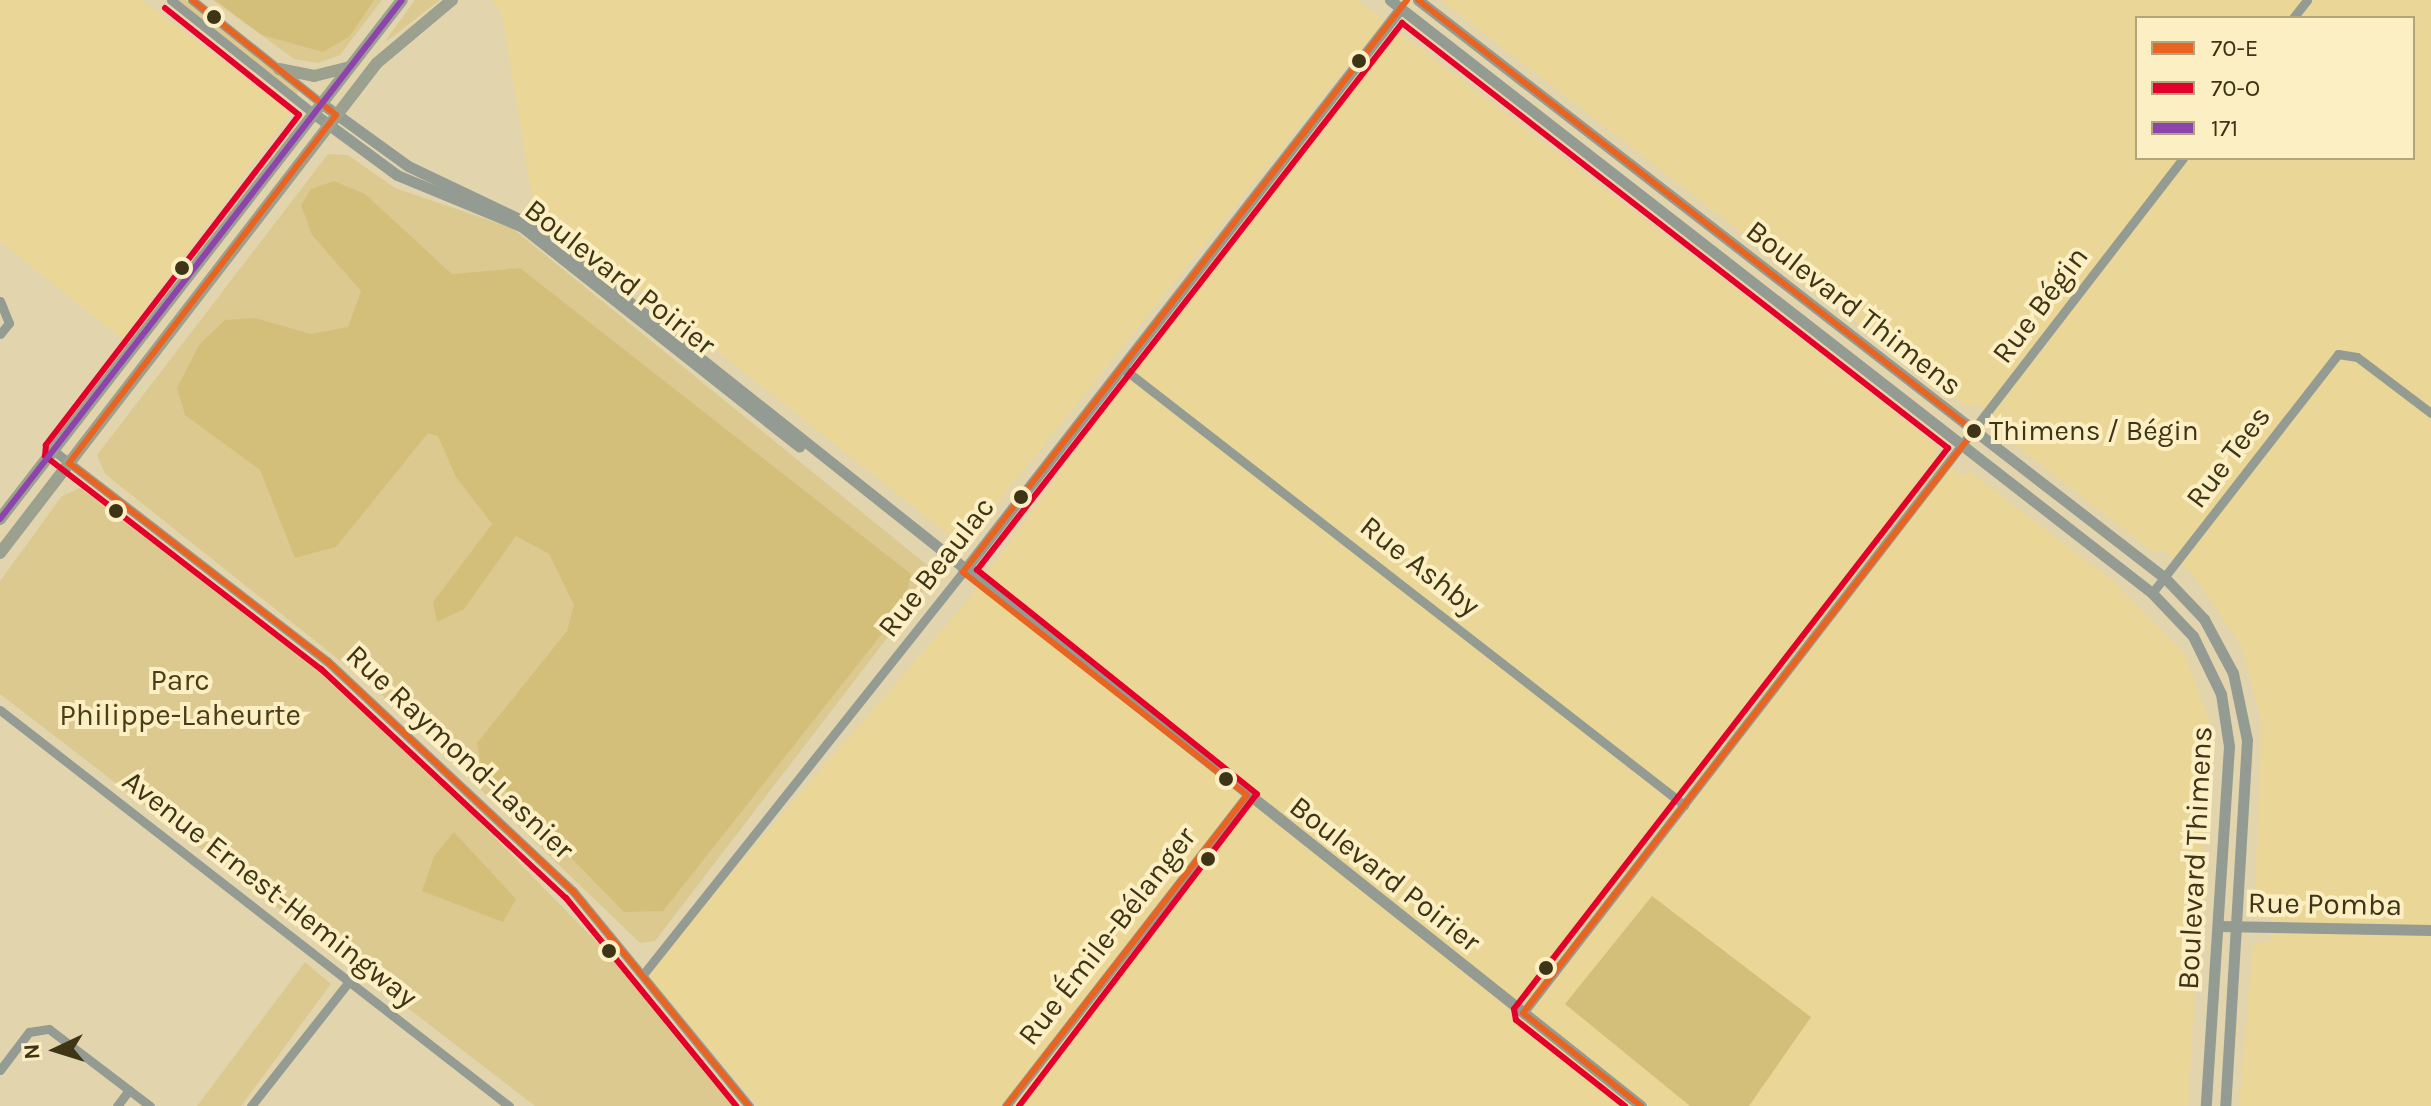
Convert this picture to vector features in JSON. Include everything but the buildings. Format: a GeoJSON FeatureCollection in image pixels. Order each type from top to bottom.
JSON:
{"type":"FeatureCollection","features":[{"type":"Feature","properties":{"kind":"main road"},"geometry":{"type":"LineString","coordinates":[[0,519],[402,0]]}},
{"type":"Feature","properties":{"kind":"main road"},"geometry":{"type":"LineString","coordinates":[[0,553],[196,295],[390,49],[452,0]]}},
{"type":"Feature","properties":{"kind":"main road"},"geometry":{"type":"LineString","coordinates":[[279,69],[314,76],[349,67]]}},
{"type":"Feature","properties":{"kind":"main road"},"geometry":{"type":"LineString","coordinates":[[181,283],[196,295]]}},
{"type":"Feature","properties":{"kind":"street","name":"Boulevard Poirier"},"geometry":{"type":"LineString","coordinates":[[171,0],[332,120],[408,166],[534,226],[963,572],[1641,1106]]}},
{"type":"Feature","properties":{"kind":"street","name":"Boulevard Poirier"},"geometry":{"type":"LineString","coordinates":[[192,0],[279,69],[317,108]]}},
{"type":"Feature","properties":{"kind":"street","name":"Boulevard Thimens"},"geometry":{"type":"LineString","coordinates":[[1390,0],[1403,4],[1755,285],[2152,593],[2200,646],[2225,707],[2229,759],[2206,1106]]}},
{"type":"Feature","properties":{"kind":"street","name":"Boulevard Thimens"},"geometry":{"type":"LineString","coordinates":[[1418,0],[2165,578],[2216,636],[2244,706],[2237,927],[2225,1106]]}},
{"type":"Feature","properties":{"kind":"street"},"geometry":{"type":"LineString","coordinates":[[2295,16],[2307,0]]}},
{"type":"Feature","properties":{"kind":"street","name":"Rue Beaulac"},"geometry":{"type":"LineString","coordinates":[[645,972],[1124,369],[1403,4]]}},
{"type":"Feature","properties":{"kind":"street","name":"Rue Bégin"},"geometry":{"type":"LineString","coordinates":[[1523,1013],[2181,160]]}},
{"type":"Feature","properties":{"kind":"street"},"geometry":{"type":"LineString","coordinates":[[1755,285],[1767,270]]}},
{"type":"Feature","properties":{"kind":"street"},"geometry":{"type":"LineString","coordinates":[[0,301],[9,323],[0,334]]}},
{"type":"Feature","properties":{"kind":"street"},"geometry":{"type":"LineString","coordinates":[[1857,364],[1869,349]]}},
{"type":"Feature","properties":{"kind":"street","name":"Rue Tees"},"geometry":{"type":"LineString","coordinates":[[2152,593],[2344,352],[2431,413]]}},
{"type":"Feature","properties":{"kind":"street","name":"Rue Ashby"},"geometry":{"type":"LineString","coordinates":[[1124,369],[1684,805]]}},
{"type":"Feature","properties":{"kind":"street","name":"Rue Raymond-Lasnier"},"geometry":{"type":"LineString","coordinates":[[54,451],[327,661],[573,891],[645,972],[749,1106]]}},
{"type":"Feature","properties":{"kind":"street","name":"Avenue Ernest-Hemingway"},"geometry":{"type":"LineString","coordinates":[[0,710],[509,1106]]}},
{"type":"Feature","properties":{"kind":"street","name":"Rue Émile-Bélanger"},"geometry":{"type":"LineString","coordinates":[[1006,1106],[1247,795]]}},
{"type":"Feature","properties":{"kind":"street","name":"Rue Pomba"},"geometry":{"type":"LineString","coordinates":[[2218,926],[2431,930]]}},
{"type":"Feature","properties":{"kind":"street"},"geometry":{"type":"LineString","coordinates":[[251,1106],[350,980]]}},
{"type":"Feature","properties":{"kind":"street"},"geometry":{"type":"LineString","coordinates":[[0,1070],[29,1032],[49,1029],[150,1106]]}},
{"type":"Feature","properties":{"kind":"street"},"geometry":{"type":"LineString","coordinates":[[117,1106],[129,1090]]}},
{"type":"Feature","properties":{"kind":"shaded area"},"geometry":{"type":"Polygon","coordinates":[[[0,0],[142,0],[291,113],[122,339],[0,241],[0,0]]]}},
{"type":"Feature","properties":{"kind":"shaded area"},"geometry":{"type":"Polygon","coordinates":[[[215,0],[374,0],[349,37],[323,52],[262,35],[215,0]]]}},
{"type":"Feature","properties":{"kind":"shaded area"},"geometry":{"type":"Polygon","coordinates":[[[491,0],[1357,0],[1858,383],[1939,448],[1935,454],[1961,476],[1970,472],[2113,581],[2184,653],[2210,722],[2188,1106],[758,1106],[645,972],[969,599],[1369,39],[963,546],[533,204],[502,15],[491,0]]]}},
{"type":"Feature","properties":{"kind":"shaded area"},"geometry":{"type":"Polygon","coordinates":[[[1441,0],[2431,0],[2431,1106],[2239,1106],[2253,944],[2271,941],[2272,913],[2254,909],[2262,723],[2241,645],[2191,572],[2165,552],[2153,552],[1999,432],[2000,421],[1978,404],[1966,406],[1441,0]]]}},
{"type":"Feature","properties":{"kind":"shaded area"},"geometry":{"type":"Polygon","coordinates":[[[334,181],[365,194],[452,274],[520,268],[911,574],[904,606],[663,911],[624,912],[481,765],[477,743],[567,631],[574,605],[549,554],[516,536],[464,609],[437,622],[433,602],[492,524],[456,477],[438,436],[428,433],[336,547],[295,558],[260,470],[185,415],[177,388],[199,345],[225,320],[255,318],[311,334],[348,327],[361,291],[312,235],[301,205],[311,189],[334,181]]]}},
{"type":"Feature","properties":{"kind":"shaded area"},"geometry":{"type":"Polygon","coordinates":[[[454,832],[516,899],[503,922],[422,891],[434,856],[454,832]]]}},
{"type":"Feature","properties":{"kind":"shaded area"},"geometry":{"type":"Polygon","coordinates":[[[1652,896],[1811,1017],[1749,1106],[1690,1106],[1565,1004],[1652,896]]]}},
{"type":"Feature","properties":{"kind":"green space"},"geometry":{"type":"Polygon","coordinates":[[[175,0],[186,0],[300,89],[296,95],[175,0]]]}},
{"type":"Feature","properties":{"kind":"green space"},"geometry":{"type":"Polygon","coordinates":[[[213,0],[382,0],[340,55],[318,63],[294,59],[213,0]]]}},
{"type":"Feature","properties":{"kind":"green space"},"geometry":{"type":"Polygon","coordinates":[[[415,0],[440,0],[387,41],[386,40],[415,0]]]}},
{"type":"Feature","properties":{"kind":"green space"},"geometry":{"type":"Polygon","coordinates":[[[328,154],[348,155],[395,188],[512,228],[937,573],[655,941],[640,943],[377,690],[105,474],[97,455],[328,154]]]}},
{"type":"Feature","properties":{"kind":"green space","name":"Parc Philippe-Laheurte"},"geometry":{"type":"Polygon","coordinates":[[[80,488],[311,665],[451,793],[659,1006],[736,1106],[535,1106],[0,694],[0,581],[62,496],[80,488]]]}},
{"type":"Feature","properties":{"kind":"green space"},"geometry":{"type":"Polygon","coordinates":[[[305,962],[331,984],[241,1106],[197,1106],[305,962]]]}},
{"type":"Feature","properties":{"kind":"transit line","name":"70-E"},"geometry":{"type":"LineString","coordinates":[[192,0],[336,115],[69,463],[327,661],[573,891],[749,1106]]}},
{"type":"Feature","properties":{"kind":"transit line","name":"171"},"geometry":{"type":"LineString","coordinates":[[0,519],[402,0]]}},
{"type":"Feature","properties":{"kind":"transit line","name":"70-E"},"geometry":{"type":"LineString","coordinates":[[1006,1106],[1247,795],[963,572],[1407,0]]}},
{"type":"Feature","properties":{"kind":"transit line","name":"70-E"},"geometry":{"type":"LineString","coordinates":[[1418,0],[1974,431],[1523,1013],[1641,1106]]}},
{"type":"Feature","properties":{"kind":"transit line","name":"70-O"},"geometry":{"type":"LineString","coordinates":[[165,8],[299,115],[46,445],[45,456],[321,669],[566,898],[736,1106]]}},
{"type":"Feature","properties":{"kind":"transit line","name":"70-O"},"geometry":{"type":"LineString","coordinates":[[1019,1106],[1257,794],[977,570],[1402,23],[1948,448],[1514,1009],[1516,1020],[1625,1106]]}},
{"type":"Feature","properties":{"kind":"place","name":"Thimens / Bégin"},"geometry":{"type":"Point","coordinates":[1974,431]}}]}
